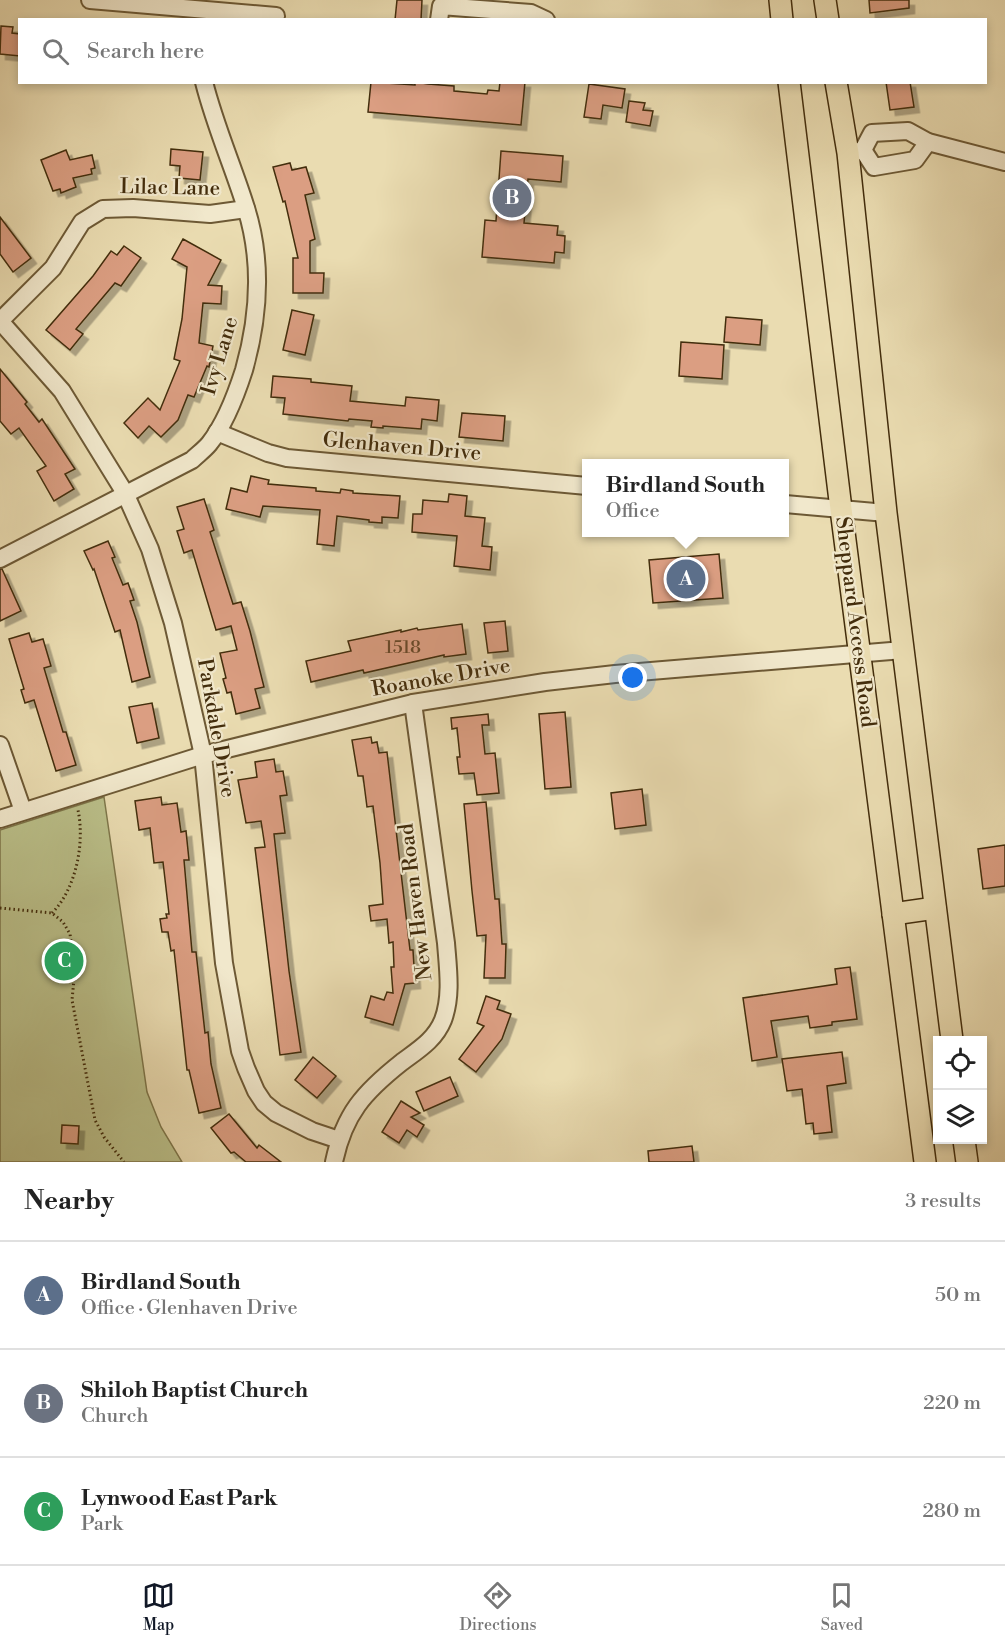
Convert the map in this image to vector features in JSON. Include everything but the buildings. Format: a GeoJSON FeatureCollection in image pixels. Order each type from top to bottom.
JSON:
{"type":"FeatureCollection","features":[{"type":"Feature","properties":{"kind":"main road"},"geometry":{"type":"LineString","coordinates":[[780,0],[782,18]]}},
{"type":"Feature","properties":{"kind":"main road"},"geometry":{"type":"LineString","coordinates":[[825,0],[828,18]]}},
{"type":"Feature","properties":{"kind":"main road","name":"Sheppard Access Road"},"geometry":{"type":"LineString","coordinates":[[789,84],[924,1162]]}},
{"type":"Feature","properties":{"kind":"main road","name":"Sheppard Access Road"},"geometry":{"type":"LineString","coordinates":[[837,84],[855,151],[886,513],[951,1036]]}},
{"type":"Feature","properties":{"kind":"main road"},"geometry":{"type":"LineString","coordinates":[[893,914],[935,908]]}},
{"type":"Feature","properties":{"kind":"main road"},"geometry":{"type":"LineString","coordinates":[[965,1144],[967,1162]]}},
{"type":"Feature","properties":{"kind":"street"},"geometry":{"type":"LineString","coordinates":[[90,0],[276,15]]}},
{"type":"Feature","properties":{"kind":"street"},"geometry":{"type":"LineString","coordinates":[[440,18],[441,6],[531,13],[542,18]]}},
{"type":"Feature","properties":{"kind":"street","name":"Ivy Lane"},"geometry":{"type":"LineString","coordinates":[[0,559],[192,460],[208,446],[239,387],[257,315],[257,270],[246,208],[212,113],[205,84]]}},
{"type":"Feature","properties":{"kind":"street"},"geometry":{"type":"LineString","coordinates":[[928,142],[915,160],[874,167],[855,151],[872,133],[908,131],[928,142],[1005,162]]}},
{"type":"Feature","properties":{"kind":"street","name":"Lilac Lane"},"geometry":{"type":"LineString","coordinates":[[0,321],[53,268],[82,222],[103,209],[133,208],[210,214],[246,208]]}},
{"type":"Feature","properties":{"kind":"street","name":"Parkdale Drive"},"geometry":{"type":"LineString","coordinates":[[0,321],[62,391],[125,493],[150,549],[173,623],[203,755],[224,963],[240,1051],[256,1091],[264,1103],[276,1113],[312,1131],[339,1140]]}},
{"type":"Feature","properties":{"kind":"street","name":"Glenhaven Drive"},"geometry":{"type":"LineString","coordinates":[[217,432],[268,453],[287,458],[582,486]]}},
{"type":"Feature","properties":{"kind":"street"},"geometry":{"type":"LineString","coordinates":[[789,504],[886,513]]}},
{"type":"Feature","properties":{"kind":"street","name":"Roanoke Drive"},"geometry":{"type":"LineString","coordinates":[[0,819],[203,755],[412,702],[615,674],[903,650]]}},
{"type":"Feature","properties":{"kind":"street","name":"New Haven Road"},"geometry":{"type":"LineString","coordinates":[[334,1162],[339,1140],[364,1095],[423,1048],[442,1021],[448,999],[449,973],[446,943],[412,702]]}},
{"type":"Feature","properties":{"kind":"street"},"geometry":{"type":"LineString","coordinates":[[0,746],[23,811]]}},
{"type":"Feature","properties":{"kind":"path"},"geometry":{"type":"LineString","coordinates":[[52,913],[60,904],[68,888],[78,854],[81,822],[75,795]]}},
{"type":"Feature","properties":{"kind":"path"},"geometry":{"type":"LineString","coordinates":[[0,908],[52,913],[63,922],[70,934],[75,969],[72,1000],[95,1120],[104,1137],[123,1162]]}},
{"type":"Feature","properties":{"kind":"green space"},"geometry":{"type":"Polygon","coordinates":[[[104,797],[147,1092],[161,1127],[182,1162],[0,1162],[0,830],[104,797]]]}},
{"type":"Feature","properties":{"kind":"place","name":"Shiloh Baptist Church"},"geometry":{"type":"Point","coordinates":[512,198]}},
{"type":"Feature","properties":{"kind":"place","name":"Birdland South"},"geometry":{"type":"Point","coordinates":[686,579]}},
{"type":"Feature","properties":{"kind":"place","name":"Lynwood East Park"},"geometry":{"type":"Point","coordinates":[64,961]}}]}
